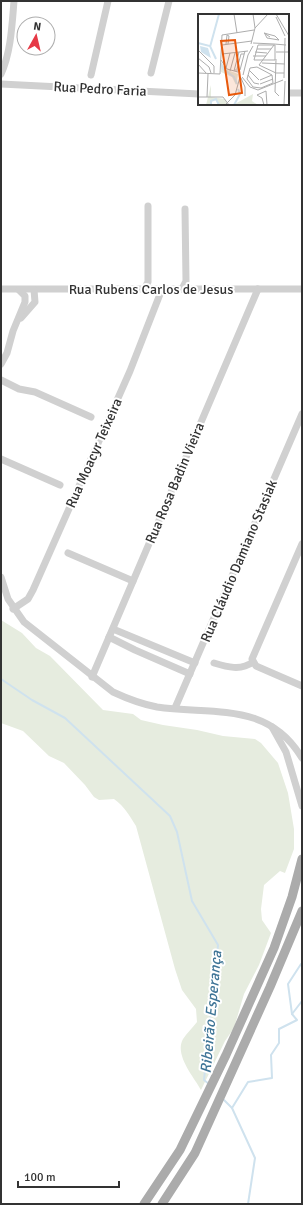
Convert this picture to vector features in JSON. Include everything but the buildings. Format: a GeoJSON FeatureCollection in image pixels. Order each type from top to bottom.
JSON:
{"type":"FeatureCollection","features":[{"type":"Feature","properties":{"kind":"main road"},"geometry":{"type":"LineString","coordinates":[[144,1204],[180,1150],[214,1081],[274,948],[292,896],[302,860]]}},
{"type":"Feature","properties":{"kind":"main road"},"geometry":{"type":"LineString","coordinates":[[162,1204],[195,1153],[270,987],[302,911]]}},
{"type":"Feature","properties":{"kind":"street"},"geometry":{"type":"LineString","coordinates":[[1,74],[5,66],[9,44],[14,1]]}},
{"type":"Feature","properties":{"kind":"street"},"geometry":{"type":"LineString","coordinates":[[91,75],[108,1]]}},
{"type":"Feature","properties":{"kind":"street"},"geometry":{"type":"LineString","coordinates":[[151,73],[169,1]]}},
{"type":"Feature","properties":{"kind":"street","name":"Rua Pedro Faria"},"geometry":{"type":"LineString","coordinates":[[1,84],[198,94]]}},
{"type":"Feature","properties":{"kind":"street"},"geometry":{"type":"LineString","coordinates":[[289,94],[302,93]]}},
{"type":"Feature","properties":{"kind":"street"},"geometry":{"type":"LineString","coordinates":[[144,289],[148,282],[148,206]]}},
{"type":"Feature","properties":{"kind":"street"},"geometry":{"type":"LineString","coordinates":[[182,289],[186,281],[185,209]]}},
{"type":"Feature","properties":{"kind":"street","name":"Rua Rosa Badin Vieira"},"geometry":{"type":"LineString","coordinates":[[92,677],[258,288]]}},
{"type":"Feature","properties":{"kind":"street","name":"Rua Rubens Carlos de Jesus"},"geometry":{"type":"LineString","coordinates":[[1,289],[302,288]]}},
{"type":"Feature","properties":{"kind":"street","name":"Rua Moacyr Teixeira"},"geometry":{"type":"LineString","coordinates":[[13,609],[28,600],[33,590],[130,371],[162,289]]}},
{"type":"Feature","properties":{"kind":"street"},"geometry":{"type":"LineString","coordinates":[[1,364],[7,353],[17,322],[26,302],[25,296],[20,290]]}},
{"type":"Feature","properties":{"kind":"street"},"geometry":{"type":"LineString","coordinates":[[17,322],[27,313],[35,302],[34,290]]}},
{"type":"Feature","properties":{"kind":"street"},"geometry":{"type":"LineString","coordinates":[[1,380],[19,389],[34,392],[91,417]]}},
{"type":"Feature","properties":{"kind":"street","name":"Rua Cláudio Damiano Stasiak"},"geometry":{"type":"LineString","coordinates":[[176,708],[302,414]]}},
{"type":"Feature","properties":{"kind":"street"},"geometry":{"type":"LineString","coordinates":[[1,459],[60,485]]}},
{"type":"Feature","properties":{"kind":"street"},"geometry":{"type":"LineString","coordinates":[[302,544],[252,659],[253,662],[260,668],[302,686]]}},
{"type":"Feature","properties":{"kind":"street"},"geometry":{"type":"LineString","coordinates":[[68,553],[133,581]]}},
{"type":"Feature","properties":{"kind":"street"},"geometry":{"type":"LineString","coordinates":[[1,577],[6,595],[13,609],[31,629],[113,692],[130,700],[157,707],[249,716],[279,729],[290,740],[302,758]]}},
{"type":"Feature","properties":{"kind":"street"},"geometry":{"type":"LineString","coordinates":[[113,629],[195,663]]}},
{"type":"Feature","properties":{"kind":"street"},"geometry":{"type":"LineString","coordinates":[[109,636],[135,650],[190,674]]}},
{"type":"Feature","properties":{"kind":"street"},"geometry":{"type":"LineString","coordinates":[[214,663],[239,668],[253,662]]}},
{"type":"Feature","properties":{"kind":"street"},"geometry":{"type":"LineString","coordinates":[[271,726],[286,752],[302,806]]}},
{"type":"Feature","properties":{"kind":"shaded area"},"geometry":{"type":"Polygon","coordinates":[[[1,620],[22,633],[36,648],[50,656],[103,710],[133,714],[141,720],[163,725],[197,730],[223,736],[255,739],[261,743],[278,763],[288,793],[294,829],[294,849],[285,873],[280,871],[264,885],[261,909],[262,920],[271,933],[259,965],[244,994],[234,1028],[225,1041],[201,1090],[186,1066],[181,1052],[183,1039],[197,1022],[196,1009],[182,990],[175,969],[136,826],[118,802],[114,799],[99,800],[94,797],[64,763],[49,756],[23,731],[1,723],[1,620]]]}},
{"type":"Feature","properties":{"kind":"waterway","name":"Ribeirão Esperança"},"geometry":{"type":"LineString","coordinates":[[1,679],[32,700],[65,718],[170,816],[177,832],[192,901],[218,945],[204,1080],[209,1084]]}},
{"type":"Feature","properties":{"kind":"waterway"},"geometry":{"type":"LineString","coordinates":[[232,1108],[248,1082],[272,1078],[271,1055],[279,1043],[279,1029],[297,1020],[292,1014],[288,984],[301,964]]}},
{"type":"Feature","properties":{"kind":"waterway"},"geometry":{"type":"LineString","coordinates":[[292,1014],[302,1001]]}},
{"type":"Feature","properties":{"kind":"waterway","name":"Ribeirão Esperança"},"geometry":{"type":"LineString","coordinates":[[223,1099],[232,1108],[255,1158],[248,1204]]}}]}
